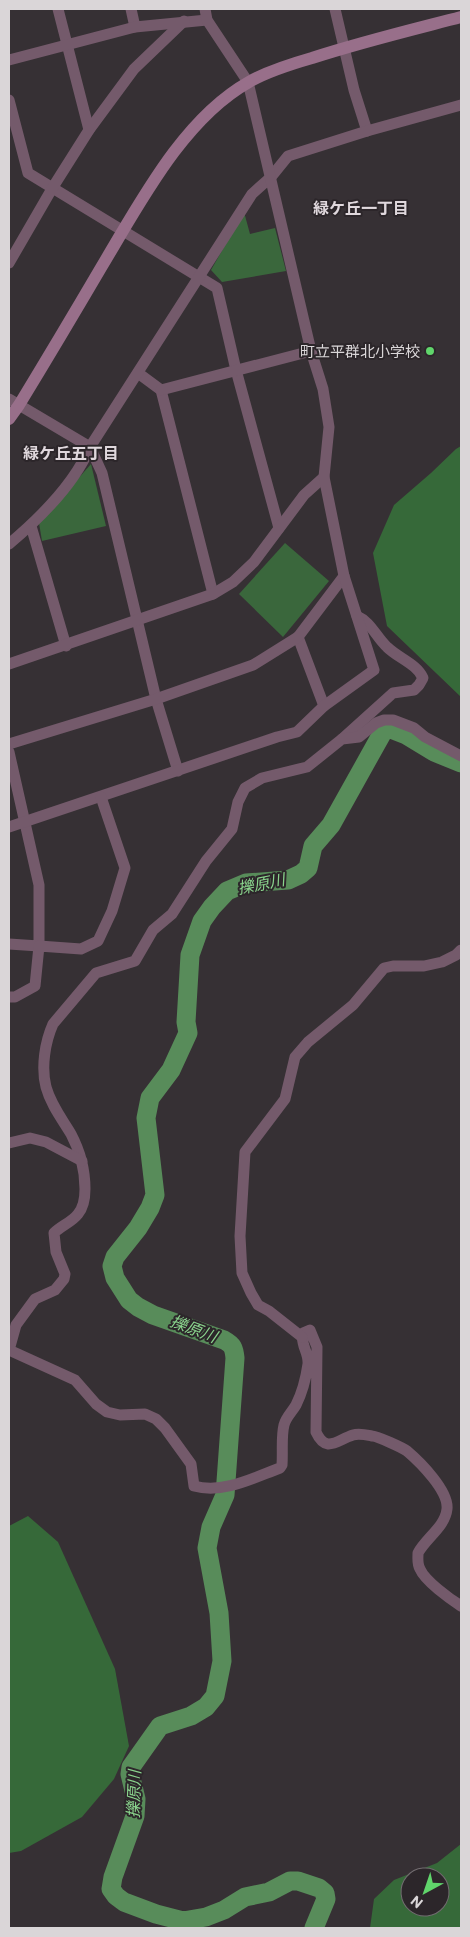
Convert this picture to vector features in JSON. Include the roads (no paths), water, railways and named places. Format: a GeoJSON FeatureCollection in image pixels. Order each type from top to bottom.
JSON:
{"type":"FeatureCollection","features":[{"type":"Feature","properties":{"kind":"street"},"geometry":{"type":"LineString","coordinates":[[58,9],[89,130]]}},
{"type":"Feature","properties":{"kind":"street"},"geometry":{"type":"LineString","coordinates":[[131,9],[136,28]]}},
{"type":"Feature","properties":{"kind":"street"},"geometry":{"type":"LineString","coordinates":[[335,9],[354,90],[368,131]]}},
{"type":"Feature","properties":{"kind":"street"},"geometry":{"type":"LineString","coordinates":[[9,419],[14,402],[168,161],[193,128],[214,107],[248,82],[279,68],[345,47],[461,17],[460,9]]}},
{"type":"Feature","properties":{"kind":"street"},"geometry":{"type":"LineString","coordinates":[[9,60],[136,28],[184,21],[206,14],[248,82],[311,351],[323,390],[329,427],[324,477],[344,576],[374,670],[324,706],[297,732],[9,827]]}},
{"type":"Feature","properties":{"kind":"street"},"geometry":{"type":"LineString","coordinates":[[9,263],[89,130],[134,69],[184,21]]}},
{"type":"Feature","properties":{"kind":"street"},"geometry":{"type":"LineString","coordinates":[[9,100],[28,173],[217,288],[236,370],[280,528]]}},
{"type":"Feature","properties":{"kind":"street"},"geometry":{"type":"LineString","coordinates":[[9,544],[31,526],[71,481],[85,460],[90,447],[252,194],[271,177],[288,156],[461,105]]}},
{"type":"Feature","properties":{"kind":"street"},"geometry":{"type":"LineString","coordinates":[[161,390],[311,351]]}},
{"type":"Feature","properties":{"kind":"street"},"geometry":{"type":"LineString","coordinates":[[138,373],[161,390],[213,594]]}},
{"type":"Feature","properties":{"kind":"street"},"geometry":{"type":"LineString","coordinates":[[14,402],[90,447],[102,473],[156,699],[178,771]]}},
{"type":"Feature","properties":{"kind":"street"},"geometry":{"type":"LineString","coordinates":[[9,664],[213,594],[233,582],[254,562],[304,495],[324,477]]}},
{"type":"Feature","properties":{"kind":"street"},"geometry":{"type":"LineString","coordinates":[[31,526],[66,646]]}},
{"type":"Feature","properties":{"kind":"street"},"geometry":{"type":"LineString","coordinates":[[9,744],[156,699],[253,665],[298,637],[344,576]]}},
{"type":"Feature","properties":{"kind":"street"},"geometry":{"type":"LineString","coordinates":[[357,616],[366,620],[387,647],[420,670],[423,678],[419,685],[414,690],[393,693],[342,739],[307,767],[262,778],[245,788],[238,802],[232,829],[206,860],[172,914],[154,930],[135,961],[96,973],[54,1024],[49,1033],[44,1055],[46,1086],[57,1114],[72,1135],[82,1161],[85,1172],[85,1194],[78,1215],[54,1233],[56,1252],[65,1274],[64,1279],[55,1290],[35,1299],[16,1325],[9,1350],[75,1380],[96,1404],[107,1412],[120,1415],[145,1414],[156,1419],[165,1428],[191,1464],[194,1486],[208,1490],[240,1483],[280,1468],[282,1465],[284,1426],[287,1417],[301,1395],[308,1362],[302,1337],[303,1333],[310,1330],[317,1347],[316,1432],[322,1443],[334,1443],[355,1434],[378,1437],[405,1450],[428,1472],[445,1496],[447,1508],[443,1521],[418,1554],[418,1567],[423,1574],[461,1606]]}},
{"type":"Feature","properties":{"kind":"street"},"geometry":{"type":"LineString","coordinates":[[298,637],[324,706]]}},
{"type":"Feature","properties":{"kind":"street"},"geometry":{"type":"LineString","coordinates":[[342,739],[359,737],[376,723],[394,720],[414,728],[433,742],[461,756]]}},
{"type":"Feature","properties":{"kind":"street"},"geometry":{"type":"LineString","coordinates":[[9,752],[39,885],[39,946],[35,986],[15,997],[9,997]]}},
{"type":"Feature","properties":{"kind":"street"},"geometry":{"type":"LineString","coordinates":[[9,944],[81,949],[98,941],[112,911],[125,868],[101,798]]}},
{"type":"Feature","properties":{"kind":"street"},"geometry":{"type":"LineString","coordinates":[[302,1337],[269,1311],[258,1305],[250,1293],[242,1273],[240,1236],[245,1152],[285,1100],[295,1057],[308,1042],[353,1005],[384,968],[392,966],[424,966],[442,962],[456,955],[461,950]]}},
{"type":"Feature","properties":{"kind":"street"},"geometry":{"type":"LineString","coordinates":[[9,1143],[30,1138],[46,1142],[82,1161]]}},
{"type":"Feature","properties":{"kind":"waterway","name":"擽原川"},"geometry":{"type":"LineString","coordinates":[[314,1928],[326,1899],[325,1893],[319,1888],[298,1881],[290,1881],[269,1892],[245,1897],[224,1910],[206,1917],[183,1921],[156,1914],[124,1902],[111,1889],[113,1877],[135,1816],[136,1799],[130,1774],[131,1767],[160,1726],[191,1716],[206,1707],[215,1696],[222,1661],[219,1613],[207,1548],[211,1527],[225,1495],[235,1358],[232,1347],[224,1340],[153,1315],[138,1307],[129,1300],[115,1278],[112,1266],[115,1257],[138,1228],[150,1208],[155,1195],[146,1118],[150,1098],[171,1070],[188,1033],[186,1022],[190,955],[202,921],[227,891],[246,883],[288,880],[301,874],[308,868],[313,846],[331,825],[384,730],[388,728],[406,735],[434,752],[461,763]]}},
{"type":"Feature","properties":{"kind":"place","name":"町立平群北小学校"},"geometry":{"type":"Point","coordinates":[430,351]}},
{"type":"Feature","properties":{"kind":"district","name":"緑ケ丘一丁目"},"geometry":{"type":"Point","coordinates":[361,207]}},
{"type":"Feature","properties":{"kind":"district","name":"緑ケ丘五丁目"},"geometry":{"type":"Point","coordinates":[71,452]}}]}
